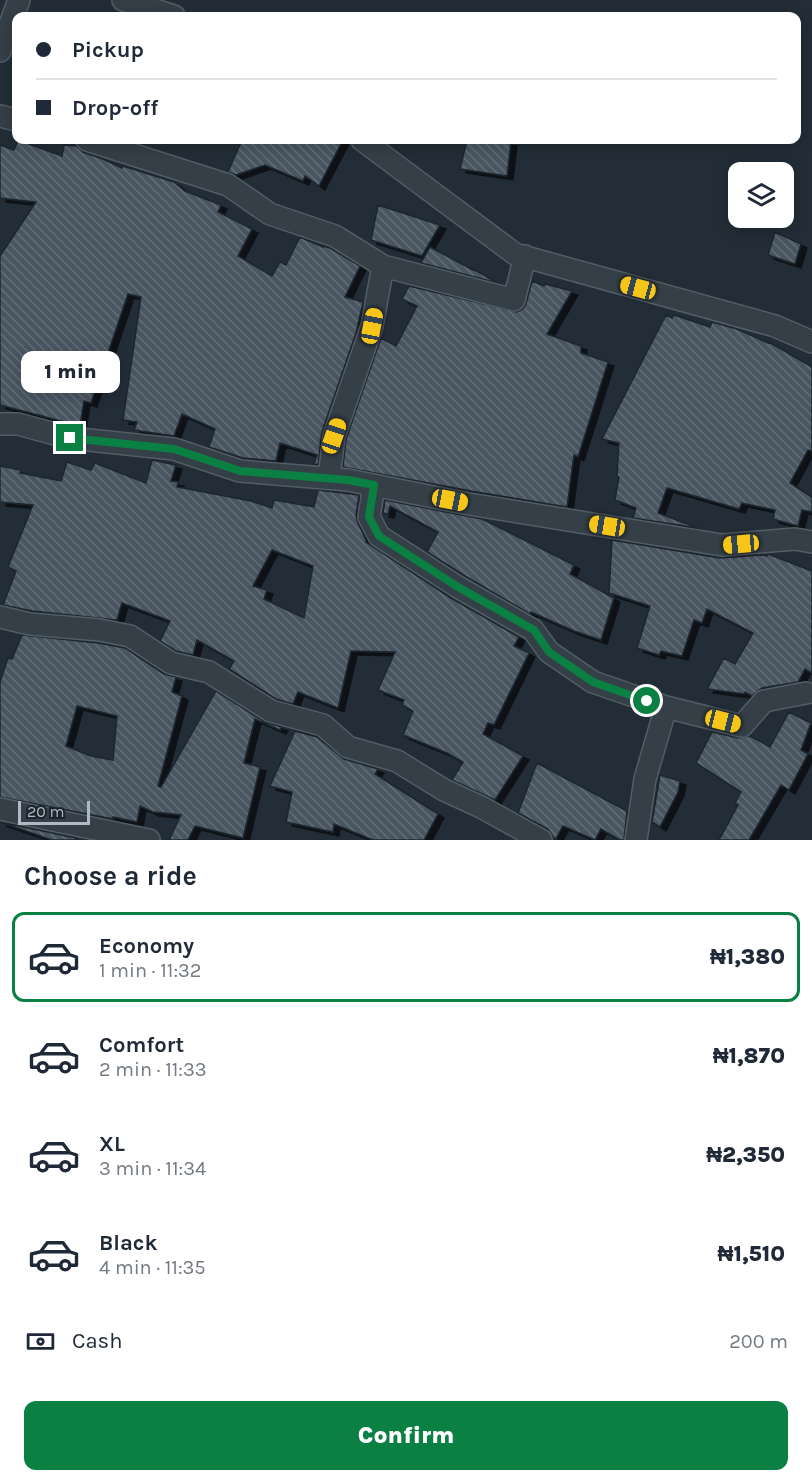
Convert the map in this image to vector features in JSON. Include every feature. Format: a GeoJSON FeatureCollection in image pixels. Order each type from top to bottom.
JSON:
{"type":"FeatureCollection","features":[{"type":"Feature","properties":{"kind":"street"},"geometry":{"type":"LineString","coordinates":[[123,0],[161,12]]}},
{"type":"Feature","properties":{"kind":"street"},"geometry":{"type":"LineString","coordinates":[[0,51],[12,20]]}},
{"type":"Feature","properties":{"kind":"street"},"geometry":{"type":"LineString","coordinates":[[100,144],[228,184],[270,214],[335,236],[383,266],[514,300],[525,256]]}},
{"type":"Feature","properties":{"kind":"street"},"geometry":{"type":"LineString","coordinates":[[367,144],[515,254],[775,326],[812,342]]}},
{"type":"Feature","properties":{"kind":"street"},"geometry":{"type":"LineString","coordinates":[[328,478],[334,436],[372,326],[383,266]]}},
{"type":"Feature","properties":{"kind":"street"},"geometry":{"type":"LineString","coordinates":[[0,424],[18,424],[70,438],[174,449],[240,471],[328,478],[374,485],[469,504],[722,545],[795,539],[812,542]]}},
{"type":"Feature","properties":{"kind":"street"},"geometry":{"type":"LineString","coordinates":[[374,485],[369,517],[379,536],[458,587],[534,630],[549,652],[593,682],[666,707],[742,726],[764,702],[806,693]]}},
{"type":"Feature","properties":{"kind":"street"},"geometry":{"type":"LineString","coordinates":[[0,617],[30,624],[100,630],[130,636],[171,663],[209,672],[270,711],[323,724],[348,747],[397,760],[444,790],[481,807],[541,840]]}},
{"type":"Feature","properties":{"kind":"street"},"geometry":{"type":"LineString","coordinates":[[636,840],[645,779],[666,707]]}},
{"type":"Feature","properties":{"kind":"street"},"geometry":{"type":"LineString","coordinates":[[0,809],[149,840]]}},
{"type":"Feature","properties":{"kind":"building"},"geometry":{"type":"Polygon","coordinates":[[[16,144],[29,144],[62,156],[64,145],[76,146],[83,152],[122,168],[123,166],[174,182],[185,191],[221,205],[218,212],[252,229],[238,256],[272,276],[280,262],[286,265],[300,237],[330,248],[360,266],[345,297],[363,303],[356,333],[322,432],[318,465],[314,464],[317,455],[280,443],[276,461],[243,458],[209,447],[215,429],[182,414],[174,436],[134,430],[137,422],[123,420],[141,297],[128,294],[91,403],[84,401],[80,426],[0,405],[0,256],[36,202],[0,198],[0,145],[14,150],[16,144]]]}},
{"type":"Feature","properties":{"kind":"building"},"geometry":{"type":"Polygon","coordinates":[[[240,144],[341,144],[319,186],[305,176],[303,181],[265,165],[236,175],[228,172],[240,144]]]}},
{"type":"Feature","properties":{"kind":"building"},"geometry":{"type":"Polygon","coordinates":[[[466,144],[511,144],[507,176],[460,169],[466,144]]]}},
{"type":"Feature","properties":{"kind":"building"},"geometry":{"type":"Polygon","coordinates":[[[378,205],[440,225],[422,256],[371,240],[378,205]]]}},
{"type":"Feature","properties":{"kind":"building"},"geometry":{"type":"Polygon","coordinates":[[[775,232],[801,244],[795,264],[768,255],[775,232]]]}},
{"type":"Feature","properties":{"kind":"building"},"geometry":{"type":"Polygon","coordinates":[[[430,247],[473,269],[498,283],[421,263],[430,247]]]}},
{"type":"Feature","properties":{"kind":"building"},"geometry":{"type":"Polygon","coordinates":[[[532,281],[544,286],[545,284],[572,291],[547,334],[581,346],[581,353],[608,362],[578,457],[574,455],[567,507],[343,467],[346,439],[381,338],[396,346],[417,306],[402,299],[409,286],[517,312],[526,304],[532,281]]]}},
{"type":"Feature","properties":{"kind":"building"},"geometry":{"type":"Polygon","coordinates":[[[666,315],[672,318],[674,315],[710,327],[712,322],[737,329],[769,342],[812,367],[812,451],[808,450],[790,483],[812,497],[812,512],[802,510],[798,526],[773,519],[775,510],[742,503],[739,509],[667,488],[658,513],[698,528],[633,518],[636,508],[615,500],[619,477],[617,476],[619,443],[602,439],[666,315]]]}},
{"type":"Feature","properties":{"kind":"building"},"geometry":{"type":"Polygon","coordinates":[[[152,460],[176,465],[171,481],[178,482],[177,487],[251,501],[272,508],[274,500],[314,507],[318,490],[359,495],[356,516],[366,542],[451,598],[519,637],[514,646],[529,653],[494,725],[488,723],[483,734],[523,756],[495,800],[452,780],[463,762],[403,735],[413,711],[402,705],[404,700],[378,690],[395,652],[351,651],[338,708],[298,692],[293,704],[276,699],[229,669],[234,661],[197,640],[193,655],[176,651],[160,641],[170,621],[122,603],[117,620],[32,611],[3,605],[16,571],[8,567],[33,505],[0,502],[0,466],[21,470],[20,473],[61,481],[67,462],[91,470],[95,463],[146,483],[152,460]],[[272,550],[253,586],[267,590],[264,599],[304,618],[313,566],[272,550]]]}},
{"type":"Feature","properties":{"kind":"building"},"geometry":{"type":"Polygon","coordinates":[[[385,500],[482,519],[574,565],[570,574],[614,598],[601,640],[531,612],[530,614],[427,552],[438,532],[390,506],[388,514],[383,513],[385,500]]]}},
{"type":"Feature","properties":{"kind":"building"},"geometry":{"type":"Polygon","coordinates":[[[612,540],[720,558],[767,556],[768,554],[812,571],[812,673],[805,669],[798,682],[762,688],[752,696],[745,692],[744,694],[707,689],[724,658],[735,664],[753,633],[707,609],[702,623],[694,620],[682,656],[661,651],[659,655],[637,648],[650,606],[609,593],[612,540]]]}},
{"type":"Feature","properties":{"kind":"building"},"geometry":{"type":"Polygon","coordinates":[[[22,635],[98,643],[125,648],[164,674],[176,677],[172,692],[182,696],[158,786],[161,787],[216,691],[265,722],[282,727],[280,730],[255,719],[244,763],[260,767],[243,838],[195,826],[188,840],[169,840],[181,815],[153,812],[140,806],[137,822],[0,797],[0,682],[8,658],[12,659],[22,635]],[[77,706],[66,746],[91,756],[113,760],[117,716],[77,706]]]}},
{"type":"Feature","properties":{"kind":"building"},"geometry":{"type":"Polygon","coordinates":[[[789,712],[811,723],[801,750],[808,754],[789,790],[781,785],[749,840],[719,840],[738,805],[735,803],[741,792],[696,763],[712,732],[739,738],[750,736],[770,747],[789,712]]]}},
{"type":"Feature","properties":{"kind":"building"},"geometry":{"type":"Polygon","coordinates":[[[295,731],[317,737],[344,759],[378,769],[375,774],[438,814],[424,840],[373,840],[334,824],[333,832],[286,822],[292,792],[270,786],[295,731]]]}},
{"type":"Feature","properties":{"kind":"building"},"geometry":{"type":"Polygon","coordinates":[[[537,763],[627,811],[624,840],[601,829],[595,840],[563,826],[555,840],[548,829],[518,813],[537,763]]]}},
{"type":"Feature","properties":{"kind":"building"},"geometry":{"type":"Polygon","coordinates":[[[660,775],[680,781],[678,792],[660,827],[652,822],[660,775]]]}},
{"type":"Feature","properties":{"kind":"building"},"geometry":{"type":"Polygon","coordinates":[[[0,822],[76,838],[75,840],[52,840],[0,822]]]}},
{"type":"Feature","properties":{"kind":"route"},"geometry":{"type":"LineString","coordinates":[[70,438],[174,449],[240,471],[348,480],[374,485],[369,517],[379,536],[458,587],[534,630],[549,652],[593,682],[647,701]]}}]}
